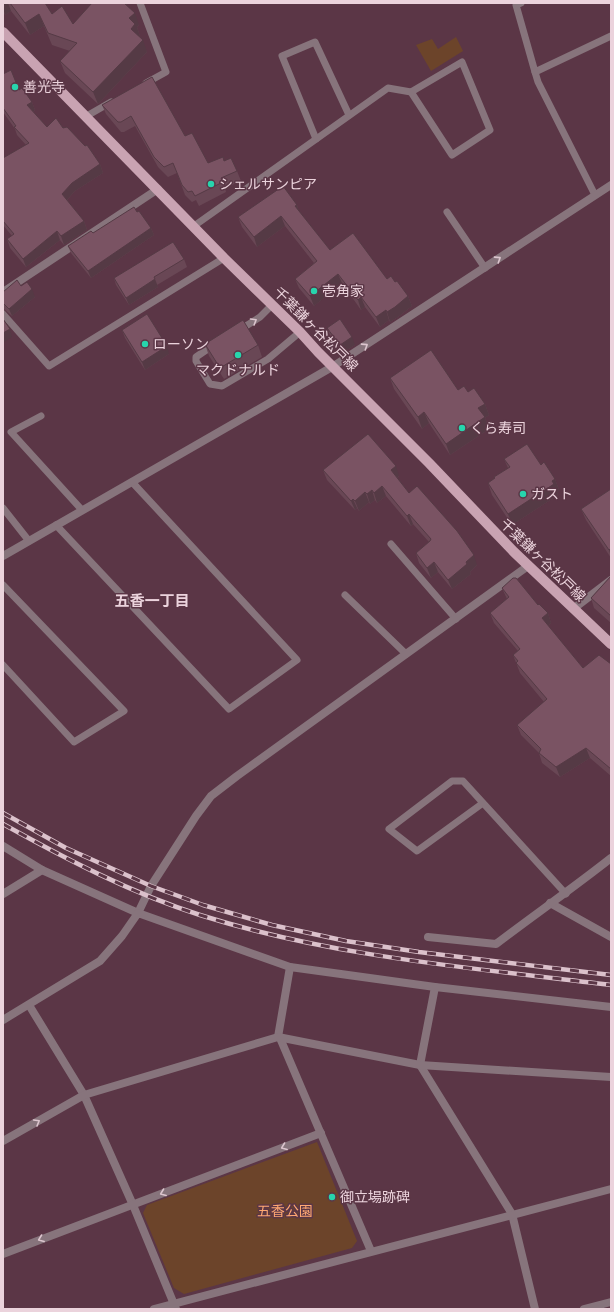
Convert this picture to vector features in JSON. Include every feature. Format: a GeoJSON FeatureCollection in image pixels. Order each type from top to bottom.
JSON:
{"type":"FeatureCollection","features":[{"type":"Feature","properties":{"kind":"main road","name":"千葉鎌ヶ谷松戸線"},"geometry":{"type":"LineString","coordinates":[[3,32],[224,258],[381,414],[528,566],[611,644]]}},
{"type":"Feature","properties":{"kind":"street"},"geometry":{"type":"LineString","coordinates":[[3,556],[332,367],[611,185]]}},
{"type":"Feature","properties":{"kind":"street"},"geometry":{"type":"LineString","coordinates":[[3,292],[158,189]]}},
{"type":"Feature","properties":{"kind":"street"},"geometry":{"type":"LineString","coordinates":[[3,1020],[100,961],[122,936],[138,913],[160,871],[211,796],[243,771],[528,566]]}},
{"type":"Feature","properties":{"kind":"street"},"geometry":{"type":"LineString","coordinates":[[574,609],[611,580]]}},
{"type":"Feature","properties":{"kind":"street"},"geometry":{"type":"LineString","coordinates":[[3,846],[42,870],[138,913],[290,967],[435,987],[611,1008]]}},
{"type":"Feature","properties":{"kind":"street"},"geometry":{"type":"LineString","coordinates":[[428,937],[496,944],[550,903],[566,894],[611,858]]}},
{"type":"Feature","properties":{"kind":"street"},"geometry":{"type":"LineString","coordinates":[[3,894],[42,870]]}},
{"type":"Feature","properties":{"kind":"street"},"geometry":{"type":"LineString","coordinates":[[550,903],[611,937]]}},
{"type":"Feature","properties":{"kind":"street"},"geometry":{"type":"LineString","coordinates":[[290,967],[279,1037],[371,1251]]}},
{"type":"Feature","properties":{"kind":"street"},"geometry":{"type":"LineString","coordinates":[[435,987],[420,1065],[512,1214],[536,1309]]}},
{"type":"Feature","properties":{"kind":"street"},"geometry":{"type":"LineString","coordinates":[[29,1005],[84,1095],[133,1204],[175,1306]]}},
{"type":"Feature","properties":{"kind":"street"},"geometry":{"type":"LineString","coordinates":[[3,1141],[84,1095],[279,1037],[420,1065],[611,1077]]}},
{"type":"Feature","properties":{"kind":"street"},"geometry":{"type":"LineString","coordinates":[[3,1254],[321,1133]]}},
{"type":"Feature","properties":{"kind":"street"},"geometry":{"type":"LineString","coordinates":[[154,1309],[175,1306],[371,1251],[611,1189]]}},
{"type":"Feature","properties":{"kind":"street"},"geometry":{"type":"LineString","coordinates":[[584,1309],[606,1305]]}},
{"type":"Feature","properties":{"kind":"lane"},"geometry":{"type":"LineString","coordinates":[[140,3],[166,72],[140,86]]}},
{"type":"Feature","properties":{"kind":"lane"},"geometry":{"type":"LineString","coordinates":[[521,3],[516,5],[538,82],[595,196]]}},
{"type":"Feature","properties":{"kind":"lane"},"geometry":{"type":"LineString","coordinates":[[536,72],[611,36]]}},
{"type":"Feature","properties":{"kind":"lane"},"geometry":{"type":"LineString","coordinates":[[316,139],[282,56],[315,42],[349,115]]}},
{"type":"Feature","properties":{"kind":"lane"},"geometry":{"type":"LineString","coordinates":[[194,226],[388,88],[411,92],[462,62],[490,130],[452,155],[411,92]]}},
{"type":"Feature","properties":{"kind":"lane"},"geometry":{"type":"LineString","coordinates":[[85,117],[121,96]]}},
{"type":"Feature","properties":{"kind":"lane"},"geometry":{"type":"LineString","coordinates":[[447,212],[485,268]]}},
{"type":"Feature","properties":{"kind":"lane"},"geometry":{"type":"LineString","coordinates":[[3,314],[49,366],[224,258]]}},
{"type":"Feature","properties":{"kind":"lane"},"geometry":{"type":"LineString","coordinates":[[272,305],[260,318],[203,351],[196,357],[196,361],[210,384],[222,386],[268,359],[300,332]]}},
{"type":"Feature","properties":{"kind":"lane"},"geometry":{"type":"LineString","coordinates":[[41,416],[11,432],[82,510]]}},
{"type":"Feature","properties":{"kind":"lane"},"geometry":{"type":"LineString","coordinates":[[56,526],[229,709],[297,660],[132,482]]}},
{"type":"Feature","properties":{"kind":"lane"},"geometry":{"type":"LineString","coordinates":[[3,508],[29,540]]}},
{"type":"Feature","properties":{"kind":"lane"},"geometry":{"type":"LineString","coordinates":[[391,544],[456,619]]}},
{"type":"Feature","properties":{"kind":"lane"},"geometry":{"type":"LineString","coordinates":[[3,585],[124,711],[74,742],[3,665]]}},
{"type":"Feature","properties":{"kind":"lane"},"geometry":{"type":"LineString","coordinates":[[345,595],[406,654]]}},
{"type":"Feature","properties":{"kind":"lane"},"geometry":{"type":"LineString","coordinates":[[483,803],[417,851],[389,829],[452,781],[464,781],[566,894]]}},
{"type":"Feature","properties":{"kind":"green space"},"geometry":{"type":"Polygon","coordinates":[[[456,37],[463,51],[431,71],[416,45],[432,39],[438,49],[456,37]]]}},
{"type":"Feature","properties":{"kind":"green space","name":"五香公園"},"geometry":{"type":"Polygon","coordinates":[[[317,1142],[357,1241],[352,1248],[184,1294],[174,1288],[143,1213],[147,1205],[317,1142]]]}},
{"type":"Feature","properties":{"kind":"building"},"geometry":{"type":"Polygon","coordinates":[[[10,3],[45,3],[52,14],[62,6],[73,24],[92,3],[124,3],[135,13],[129,18],[135,24],[131,29],[143,40],[93,92],[60,61],[77,43],[48,33],[39,14],[25,23],[10,3]]]}},
{"type":"Feature","properties":{"kind":"building"},"geometry":{"type":"Polygon","coordinates":[[[11,70],[19,90],[22,88],[32,102],[27,105],[47,127],[56,118],[63,128],[67,127],[85,146],[87,145],[100,164],[72,183],[62,194],[84,221],[61,236],[57,231],[23,259],[7,239],[14,234],[3,221],[3,158],[29,143],[14,127],[16,126],[3,108],[3,74],[11,70]]]}},
{"type":"Feature","properties":{"kind":"building"},"geometry":{"type":"Polygon","coordinates":[[[152,77],[185,136],[192,133],[208,163],[223,157],[224,161],[231,158],[237,171],[221,178],[223,182],[195,196],[192,191],[188,192],[182,185],[173,163],[164,167],[154,157],[131,116],[121,122],[118,122],[102,105],[152,77]]]}},
{"type":"Feature","properties":{"kind":"building"},"geometry":{"type":"Polygon","coordinates":[[[283,186],[297,205],[295,206],[330,250],[353,233],[387,279],[391,276],[395,282],[397,281],[408,296],[395,307],[387,312],[386,310],[376,317],[361,297],[358,300],[338,274],[310,296],[295,279],[317,261],[281,216],[254,237],[238,217],[283,186]]]}},
{"type":"Feature","properties":{"kind":"building"},"geometry":{"type":"Polygon","coordinates":[[[134,207],[137,212],[139,211],[151,228],[88,271],[68,246],[91,231],[93,233],[134,207]]]}},
{"type":"Feature","properties":{"kind":"building"},"geometry":{"type":"Polygon","coordinates":[[[173,242],[184,259],[154,277],[155,279],[126,298],[114,278],[173,242]]]}},
{"type":"Feature","properties":{"kind":"building"},"geometry":{"type":"Polygon","coordinates":[[[17,280],[21,286],[27,282],[32,289],[9,309],[3,303],[3,292],[17,280]]]}},
{"type":"Feature","properties":{"kind":"building"},"geometry":{"type":"Polygon","coordinates":[[[147,314],[167,346],[142,362],[122,330],[147,314]]]}},
{"type":"Feature","properties":{"kind":"building"},"geometry":{"type":"Polygon","coordinates":[[[3,319],[10,329],[3,333],[3,319]]]}},
{"type":"Feature","properties":{"kind":"building"},"geometry":{"type":"Polygon","coordinates":[[[340,319],[352,337],[340,345],[327,328],[340,319]]]}},
{"type":"Feature","properties":{"kind":"building"},"geometry":{"type":"Polygon","coordinates":[[[243,320],[258,345],[220,368],[205,344],[243,320]]]}},
{"type":"Feature","properties":{"kind":"building"},"geometry":{"type":"Polygon","coordinates":[[[431,350],[458,390],[464,386],[468,392],[474,388],[485,404],[478,408],[485,417],[446,444],[424,412],[418,417],[390,378],[431,350]]]}},
{"type":"Feature","properties":{"kind":"building"},"geometry":{"type":"Polygon","coordinates":[[[368,434],[396,466],[391,470],[409,493],[417,486],[457,531],[474,555],[466,562],[467,564],[448,580],[434,562],[427,568],[416,553],[431,539],[409,514],[407,516],[382,486],[374,493],[372,490],[367,494],[365,492],[355,501],[353,499],[351,501],[323,470],[368,434]]]}},
{"type":"Feature","properties":{"kind":"building"},"geometry":{"type":"Polygon","coordinates":[[[527,444],[541,465],[544,462],[555,479],[552,481],[554,484],[508,514],[488,483],[495,478],[494,477],[510,467],[504,459],[527,444]]]}},
{"type":"Feature","properties":{"kind":"building"},"geometry":{"type":"Polygon","coordinates":[[[611,489],[611,548],[609,550],[581,509],[611,489]]]}},
{"type":"Feature","properties":{"kind":"building"},"geometry":{"type":"Polygon","coordinates":[[[611,576],[611,616],[591,598],[611,576]]]}},
{"type":"Feature","properties":{"kind":"building"},"geometry":{"type":"Polygon","coordinates":[[[513,578],[516,578],[538,605],[539,604],[548,613],[542,618],[583,668],[599,655],[611,664],[611,769],[586,748],[556,767],[539,753],[541,749],[517,725],[547,699],[516,663],[518,661],[513,655],[520,649],[490,613],[509,597],[502,588],[513,578]]]}},
{"type":"Feature","properties":{"kind":"railway"},"geometry":{"type":"LineString","coordinates":[[3,813],[66,848],[151,886],[203,905],[272,925],[346,941],[419,952],[611,975]]}},
{"type":"Feature","properties":{"kind":"railway"},"geometry":{"type":"LineString","coordinates":[[3,824],[51,850],[124,886],[200,915],[250,929],[352,951],[455,966],[611,985]]}},
{"type":"Feature","properties":{"kind":"place","name":"善光寺"},"geometry":{"type":"Point","coordinates":[15,87]}},
{"type":"Feature","properties":{"kind":"place","name":"シェルサンピア"},"geometry":{"type":"Point","coordinates":[211,184]}},
{"type":"Feature","properties":{"kind":"place","name":"壱角家"},"geometry":{"type":"Point","coordinates":[314,291]}},
{"type":"Feature","properties":{"kind":"place","name":"ローソン"},"geometry":{"type":"Point","coordinates":[145,344]}},
{"type":"Feature","properties":{"kind":"place","name":"マクドナルド"},"geometry":{"type":"Point","coordinates":[238,355]}},
{"type":"Feature","properties":{"kind":"place","name":"くら寿司"},"geometry":{"type":"Point","coordinates":[462,428]}},
{"type":"Feature","properties":{"kind":"place","name":"ガスト"},"geometry":{"type":"Point","coordinates":[523,494]}},
{"type":"Feature","properties":{"kind":"place","name":"御立場跡碑"},"geometry":{"type":"Point","coordinates":[332,1197]}},
{"type":"Feature","properties":{"kind":"district","name":"五香一丁目"},"geometry":{"type":"Point","coordinates":[152,601]}}]}
